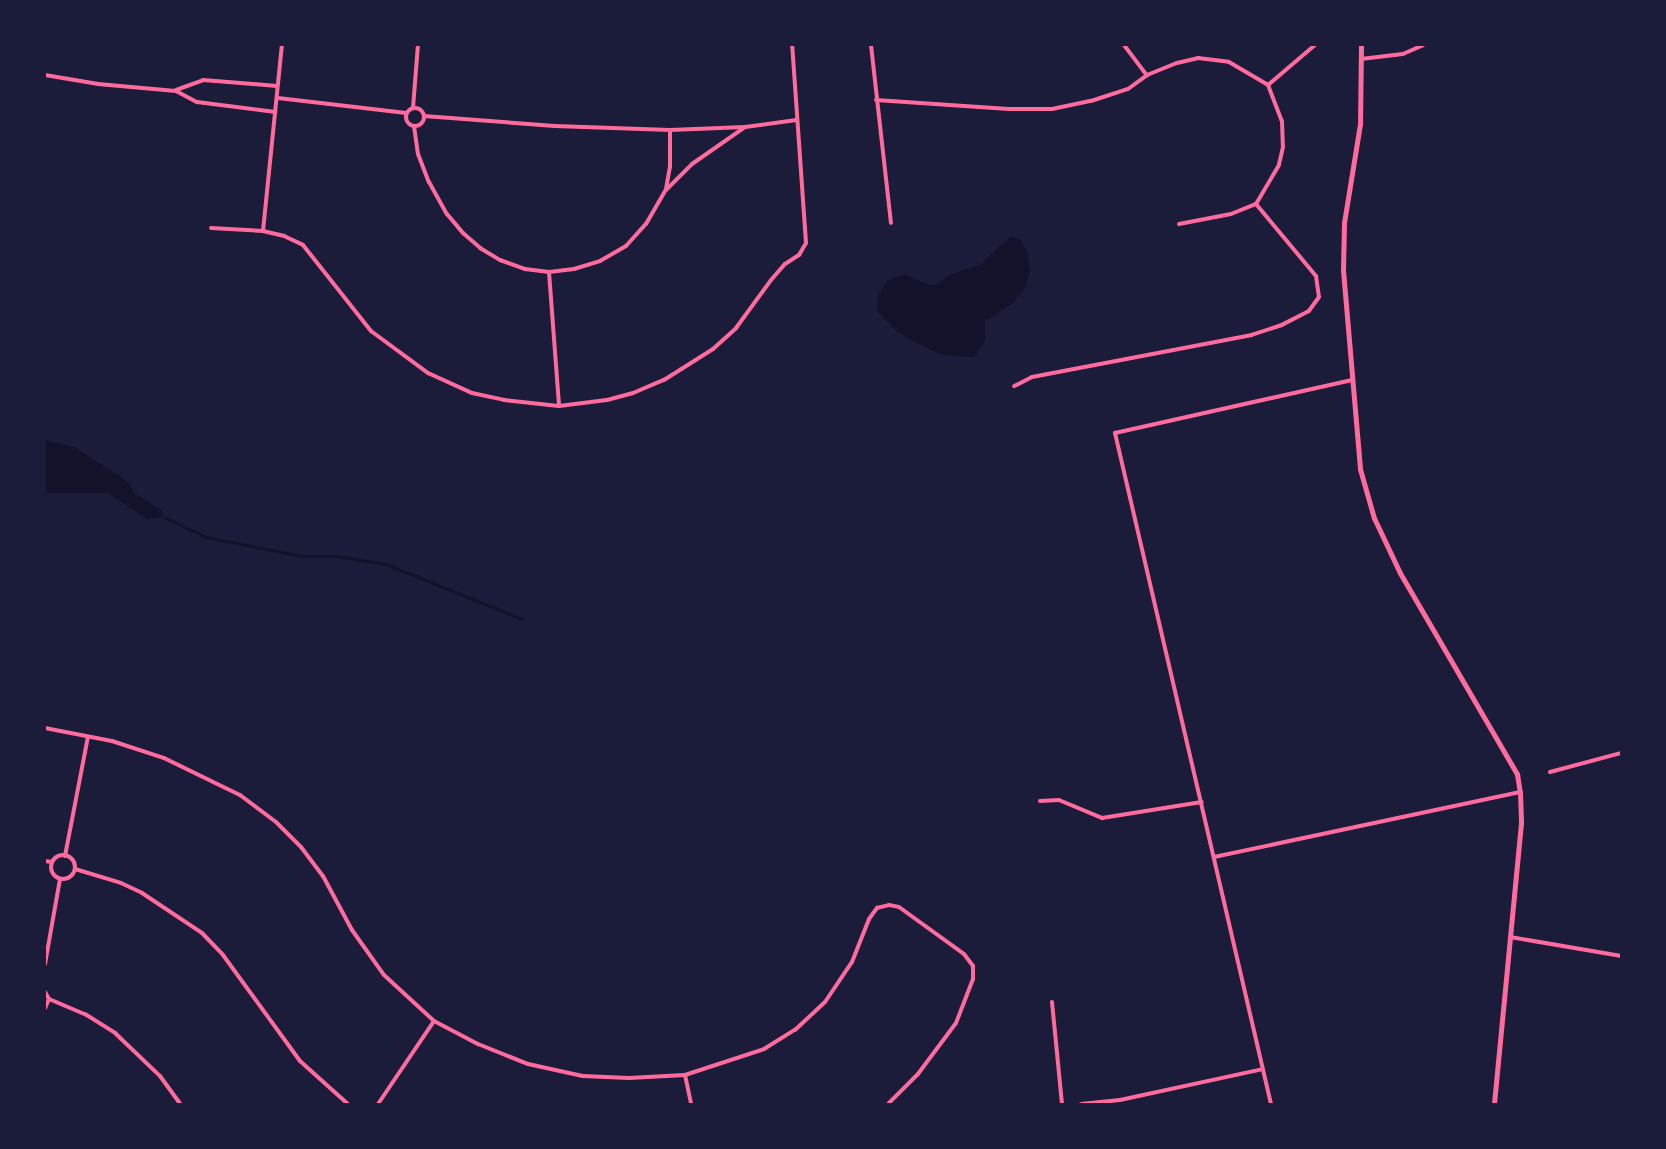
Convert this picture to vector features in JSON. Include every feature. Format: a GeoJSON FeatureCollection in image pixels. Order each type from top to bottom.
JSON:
{"type":"FeatureCollection","features":[{"type":"Feature","properties":{"kind":"street"},"geometry":{"type":"LineString","coordinates":[[263,231],[282,45]]}},
{"type":"Feature","properties":{"kind":"street"},"geometry":{"type":"LineString","coordinates":[[413,108],[418,45]]}},
{"type":"Feature","properties":{"kind":"street"},"geometry":{"type":"LineString","coordinates":[[211,228],[263,231],[284,236],[303,246],[371,331],[428,373],[472,393],[528,403],[559,405],[607,400],[633,393],[664,380],[713,349],[736,328],[771,280],[785,264],[799,255],[806,243],[792,45]]}},
{"type":"Feature","properties":{"kind":"street"},"geometry":{"type":"LineString","coordinates":[[871,45],[891,223]]}},
{"type":"Feature","properties":{"kind":"street"},"geometry":{"type":"LineString","coordinates":[[1124,45],[1147,75]]}},
{"type":"Feature","properties":{"kind":"street"},"geometry":{"type":"LineString","coordinates":[[1268,85],[1315,45]]}},
{"type":"Feature","properties":{"kind":"street"},"geometry":{"type":"LineString","coordinates":[[1361,45],[1360,124],[1344,223],[1343,270],[1360,469],[1374,518],[1417,604],[1517,774],[1520,792],[1521,823],[1494,1104]]}},
{"type":"Feature","properties":{"kind":"street"},"geometry":{"type":"LineString","coordinates":[[1361,59],[1403,54],[1422,45]]}},
{"type":"Feature","properties":{"kind":"street"},"geometry":{"type":"LineString","coordinates":[[876,100],[1009,109],[1052,109],[1091,102],[1128,89],[1147,75],[1177,63],[1198,58],[1229,62],[1268,85],[1282,121],[1283,147],[1276,172],[1256,204],[1230,214],[1179,224]]}},
{"type":"Feature","properties":{"kind":"street"},"geometry":{"type":"LineString","coordinates":[[45,75],[98,84],[176,91],[197,102],[275,112]]}},
{"type":"Feature","properties":{"kind":"street"},"geometry":{"type":"LineString","coordinates":[[176,91],[203,80],[277,86]]}},
{"type":"Feature","properties":{"kind":"street"},"geometry":{"type":"LineString","coordinates":[[278,98],[406,113],[413,108],[421,110],[424,116],[422,123],[414,126]]}},
{"type":"Feature","properties":{"kind":"street"},"geometry":{"type":"LineString","coordinates":[[406,113],[407,122],[414,126]]}},
{"type":"Feature","properties":{"kind":"street"},"geometry":{"type":"LineString","coordinates":[[424,116],[555,126],[670,130],[745,128],[797,120]]}},
{"type":"Feature","properties":{"kind":"street"},"geometry":{"type":"LineString","coordinates":[[414,126],[418,154],[429,182],[447,214],[463,233],[480,248],[500,260],[525,269],[549,272],[574,269],[600,261],[626,246],[646,224],[666,190],[692,164],[745,128]]}},
{"type":"Feature","properties":{"kind":"street"},"geometry":{"type":"LineString","coordinates":[[666,190],[670,167],[670,130]]}},
{"type":"Feature","properties":{"kind":"street"},"geometry":{"type":"LineString","coordinates":[[1014,386],[1032,377],[1252,335],[1282,325],[1309,310],[1319,297],[1316,276],[1256,204]]}},
{"type":"Feature","properties":{"kind":"street"},"geometry":{"type":"LineString","coordinates":[[549,272],[559,405]]}},
{"type":"Feature","properties":{"kind":"street"},"geometry":{"type":"LineString","coordinates":[[1271,1104],[1115,433],[1352,380]]}},
{"type":"Feature","properties":{"kind":"street"},"geometry":{"type":"LineString","coordinates":[[45,728],[67,730],[164,758],[240,795],[276,822],[302,847],[323,876],[352,930],[384,975],[434,1021],[478,1044],[528,1064],[583,1076],[630,1078],[685,1075],[764,1049],[795,1030],[825,1002],[852,962],[868,919],[877,908],[889,905],[899,907],[964,954],[973,966],[973,979],[956,1023],[918,1074],[888,1104]]}},
{"type":"Feature","properties":{"kind":"street"},"geometry":{"type":"LineString","coordinates":[[65,856],[88,737]]}},
{"type":"Feature","properties":{"kind":"street"},"geometry":{"type":"LineString","coordinates":[[1550,772],[1621,753]]}},
{"type":"Feature","properties":{"kind":"street"},"geometry":{"type":"LineString","coordinates":[[1214,857],[1520,792]]}},
{"type":"Feature","properties":{"kind":"street"},"geometry":{"type":"LineString","coordinates":[[1040,801],[1059,800],[1102,818],[1202,802]]}},
{"type":"Feature","properties":{"kind":"street"},"geometry":{"type":"LineString","coordinates":[[52,862],[57,857],[65,856],[73,861],[75,869],[70,877],[60,879]]}},
{"type":"Feature","properties":{"kind":"street"},"geometry":{"type":"LineString","coordinates":[[45,861],[52,862]]}},
{"type":"Feature","properties":{"kind":"street"},"geometry":{"type":"LineString","coordinates":[[52,862],[53,873],[60,879]]}},
{"type":"Feature","properties":{"kind":"street"},"geometry":{"type":"LineString","coordinates":[[75,869],[121,883],[142,893],[202,933],[223,955],[300,1060],[348,1104]]}},
{"type":"Feature","properties":{"kind":"street"},"geometry":{"type":"LineString","coordinates":[[45,964],[60,879]]}},
{"type":"Feature","properties":{"kind":"street"},"geometry":{"type":"LineString","coordinates":[[1509,937],[1621,956]]}},
{"type":"Feature","properties":{"kind":"street"},"geometry":{"type":"LineString","coordinates":[[45,992],[49,999],[85,1014],[115,1033],[146,1062],[180,1104]]}},
{"type":"Feature","properties":{"kind":"street"},"geometry":{"type":"LineString","coordinates":[[45,1008],[49,999]]}},
{"type":"Feature","properties":{"kind":"street"},"geometry":{"type":"LineString","coordinates":[[1052,1002],[1062,1104]]}},
{"type":"Feature","properties":{"kind":"street"},"geometry":{"type":"LineString","coordinates":[[378,1104],[434,1021]]}},
{"type":"Feature","properties":{"kind":"street"},"geometry":{"type":"LineString","coordinates":[[1081,1104],[1120,1100],[1263,1069]]}},
{"type":"Feature","properties":{"kind":"street"},"geometry":{"type":"LineString","coordinates":[[685,1075],[691,1104]]}},
{"type":"Feature","properties":{"kind":"shaded area"},"geometry":{"type":"Polygon","coordinates":[[[1010,237],[1020,239],[1027,252],[1030,271],[1025,288],[1013,303],[985,321],[985,341],[974,357],[942,355],[898,332],[877,311],[878,295],[888,280],[905,274],[931,286],[949,275],[980,265],[1010,237]]]}},
{"type":"Feature","properties":{"kind":"shaded area"},"geometry":{"type":"Polygon","coordinates":[[[45,440],[76,448],[120,476],[130,484],[134,493],[161,510],[164,517],[147,519],[108,493],[45,493],[45,440]]]}},
{"type":"Feature","properties":{"kind":"waterway"},"geometry":{"type":"LineString","coordinates":[[164,517],[206,537],[302,556],[336,556],[386,564],[522,619]]}}]}
